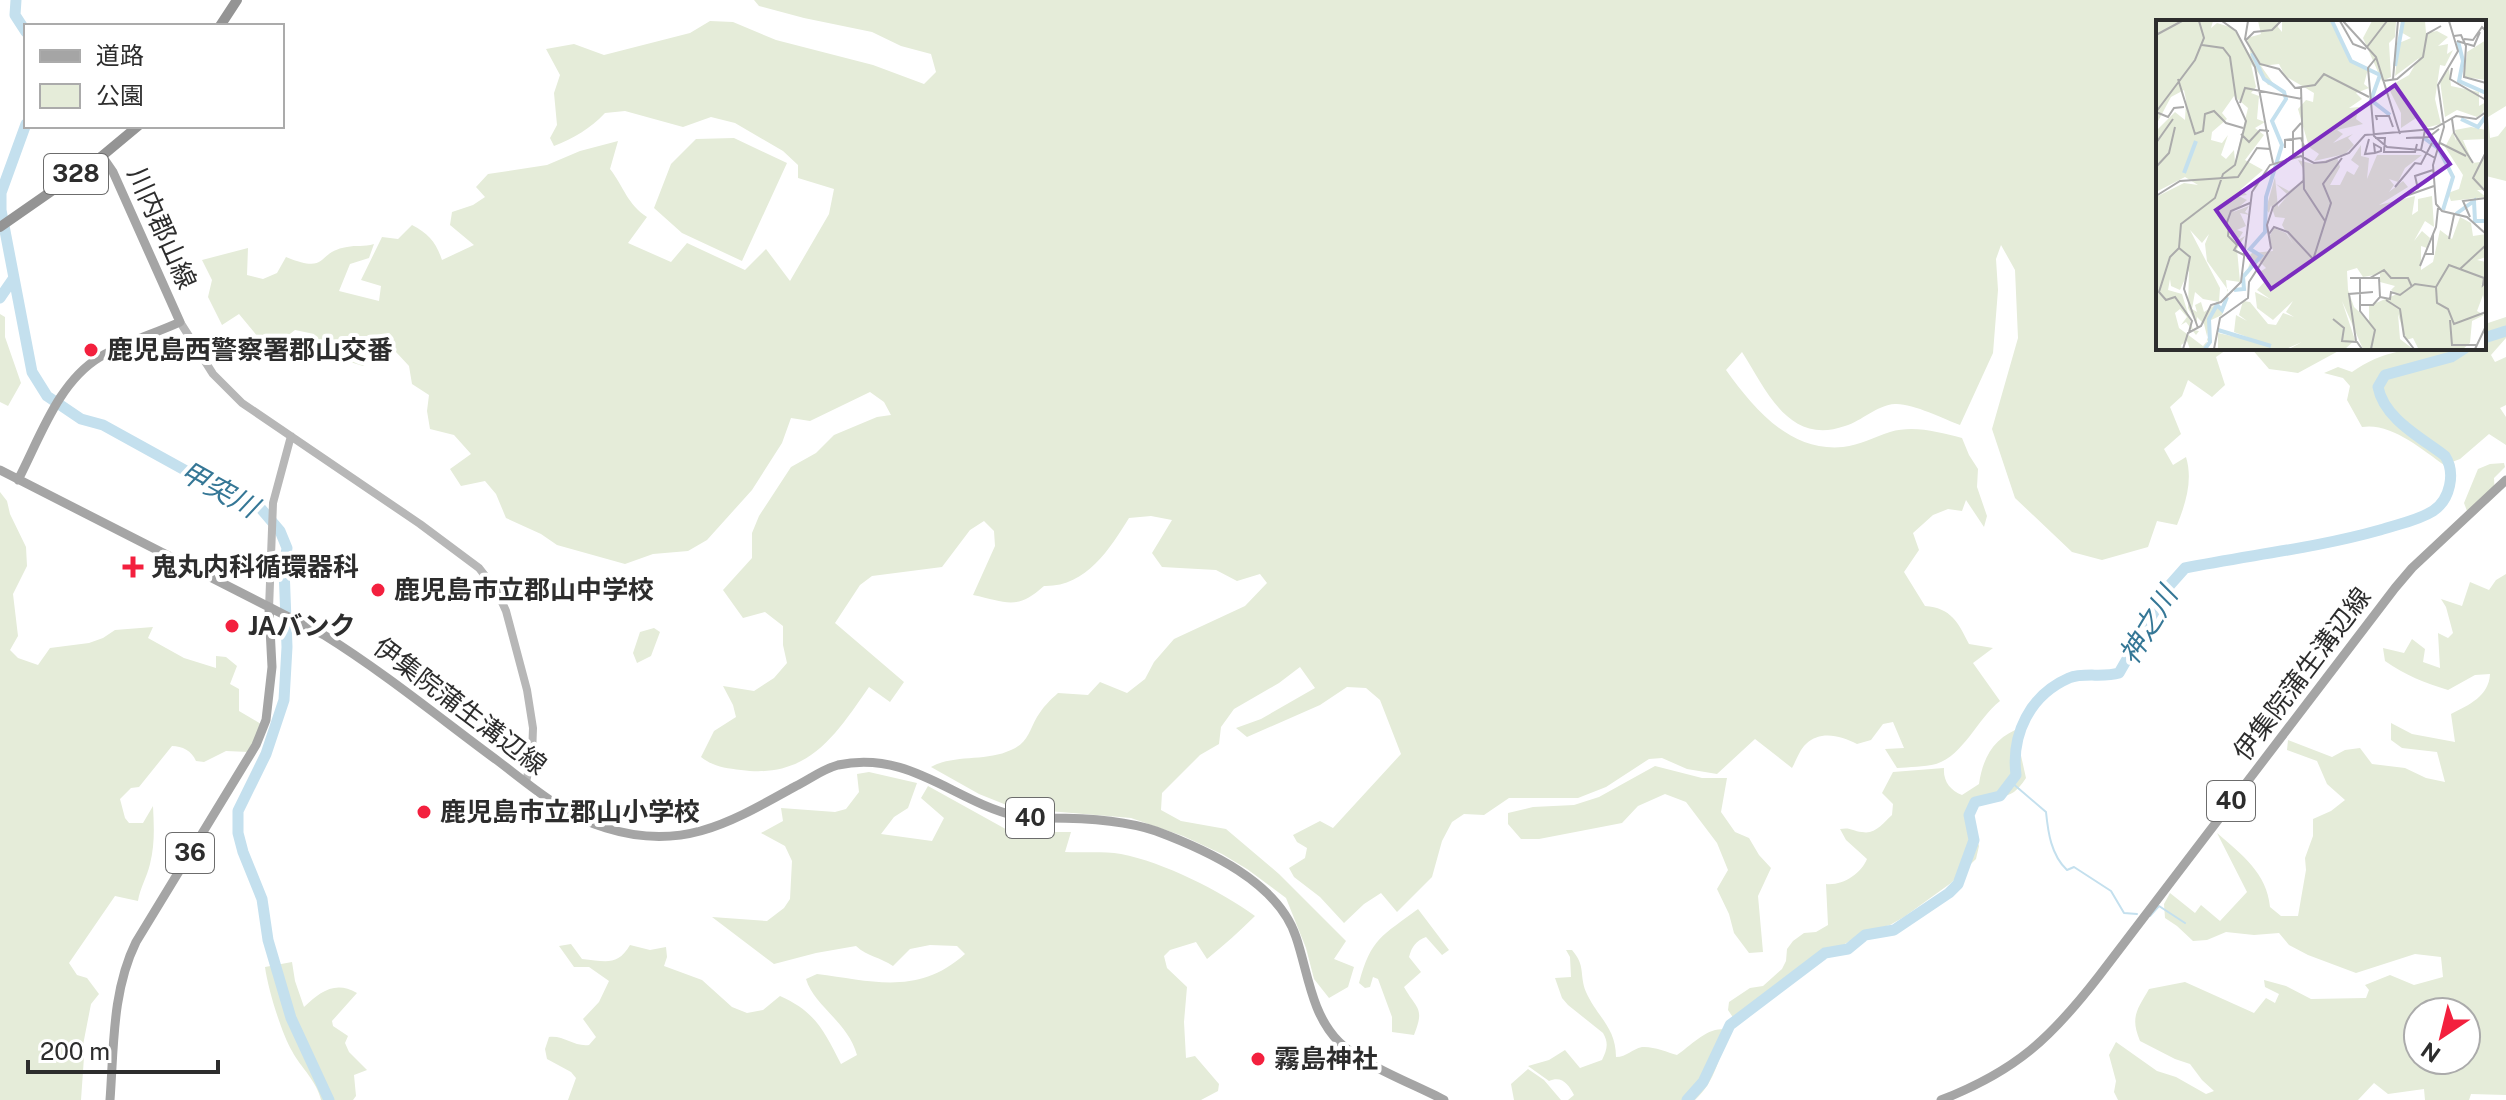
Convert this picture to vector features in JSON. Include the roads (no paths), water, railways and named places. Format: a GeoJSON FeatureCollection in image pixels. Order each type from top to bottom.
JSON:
{"type":"FeatureCollection","features":[{"type":"Feature","properties":{"kind":"highway"},"geometry":{"type":"LineString","coordinates":[[221,24],[237,0]]}},
{"type":"Feature","properties":{"kind":"highway","name":"328"},"geometry":{"type":"LineString","coordinates":[[0,227],[102,156],[136,128]]}},
{"type":"Feature","properties":{"kind":"main road","name":"川内郡山線"},"geometry":{"type":"LineString","coordinates":[[18,480],[74,378],[101,357],[180,322],[113,172],[102,156]]}},
{"type":"Feature","properties":{"kind":"main road","name":"伊集院蒲生溝辺線"},"geometry":{"type":"LineString","coordinates":[[0,470],[297,622],[364,661],[556,805],[595,825],[627,833],[673,836],[709,831],[818,773],[838,766],[874,764],[899,766],[919,772],[1016,816],[1105,822],[1152,830],[1228,865],[1272,895],[1295,934],[1319,1013],[1336,1039],[1350,1052],[1444,1100]]}},
{"type":"Feature","properties":{"kind":"main road","name":"伊集院蒲生溝辺線"},"geometry":{"type":"LineString","coordinates":[[1941,1100],[1995,1077],[2048,1037],[2099,976],[2395,588],[2412,568],[2506,480]]}},
{"type":"Feature","properties":{"kind":"main road","name":"36"},"geometry":{"type":"LineString","coordinates":[[110,1100],[117,1002],[125,968],[136,942],[244,766],[266,720],[272,667],[269,609]]}},
{"type":"Feature","properties":{"kind":"street"},"geometry":{"type":"LineString","coordinates":[[180,322],[196,351],[242,403],[463,554],[497,591],[513,633],[533,728],[532,755],[526,782]]}},
{"type":"Feature","properties":{"kind":"street"},"geometry":{"type":"LineString","coordinates":[[269,609],[273,503],[291,436]]}},
{"type":"Feature","properties":{"kind":"waterway","name":"甲突川"},"geometry":{"type":"LineString","coordinates":[[16,0],[15,15],[24,29]]}},
{"type":"Feature","properties":{"kind":"waterway","name":"甲突川"},"geometry":{"type":"LineString","coordinates":[[25,128],[1,193],[1,210],[32,372],[47,396],[81,419],[103,425],[219,489],[257,504],[280,531],[287,548],[284,568],[287,647],[284,700],[266,754],[238,811],[238,833],[262,899],[268,940],[291,1018],[329,1100]]}},
{"type":"Feature","properties":{"kind":"waterway"},"geometry":{"type":"LineString","coordinates":[[0,298],[13,279]]}},
{"type":"Feature","properties":{"kind":"waterway","name":"神之川"},"geometry":{"type":"LineString","coordinates":[[2486,337],[2506,331]]}},
{"type":"Feature","properties":{"kind":"waterway","name":"神之川"},"geometry":{"type":"LineString","coordinates":[[1687,1100],[1703,1082],[1730,1025],[1825,953],[1848,949],[1865,935],[1894,930],[1958,884],[1974,840],[1969,815],[1975,802],[2000,796],[2016,775],[2020,731],[2034,705],[2055,685],[2069,678],[2119,673],[2169,586],[2185,568],[2356,536],[2414,520],[2439,506],[2451,478],[2445,456],[2396,418],[2378,387],[2385,375],[2451,357],[2462,350]]}},
{"type":"Feature","properties":{"kind":"waterway"},"geometry":{"type":"LineString","coordinates":[[2011,782],[2046,812],[2054,850],[2067,870],[2074,867],[2111,891],[2124,913],[2137,914]]}},
{"type":"Feature","properties":{"kind":"waterway"},"geometry":{"type":"LineString","coordinates":[[2150,916],[2159,906],[2185,923]]}},
{"type":"Feature","properties":{"kind":"place","name":"鹿児島西警察署郡山交番"},"geometry":{"type":"Point","coordinates":[91,350]}},
{"type":"Feature","properties":{"kind":"place","name":"鬼丸内科循環器科"},"geometry":{"type":"Point","coordinates":[133,567]}},
{"type":"Feature","properties":{"kind":"place","name":"鹿児島市立郡山中学校"},"geometry":{"type":"Point","coordinates":[378,590]}},
{"type":"Feature","properties":{"kind":"place","name":"JAバンク"},"geometry":{"type":"Point","coordinates":[232,626]}},
{"type":"Feature","properties":{"kind":"place","name":"鹿児島市立郡山小学校"},"geometry":{"type":"Point","coordinates":[424,812]}},
{"type":"Feature","properties":{"kind":"place","name":"霧島神社"},"geometry":{"type":"Point","coordinates":[1258,1059]}}]}
